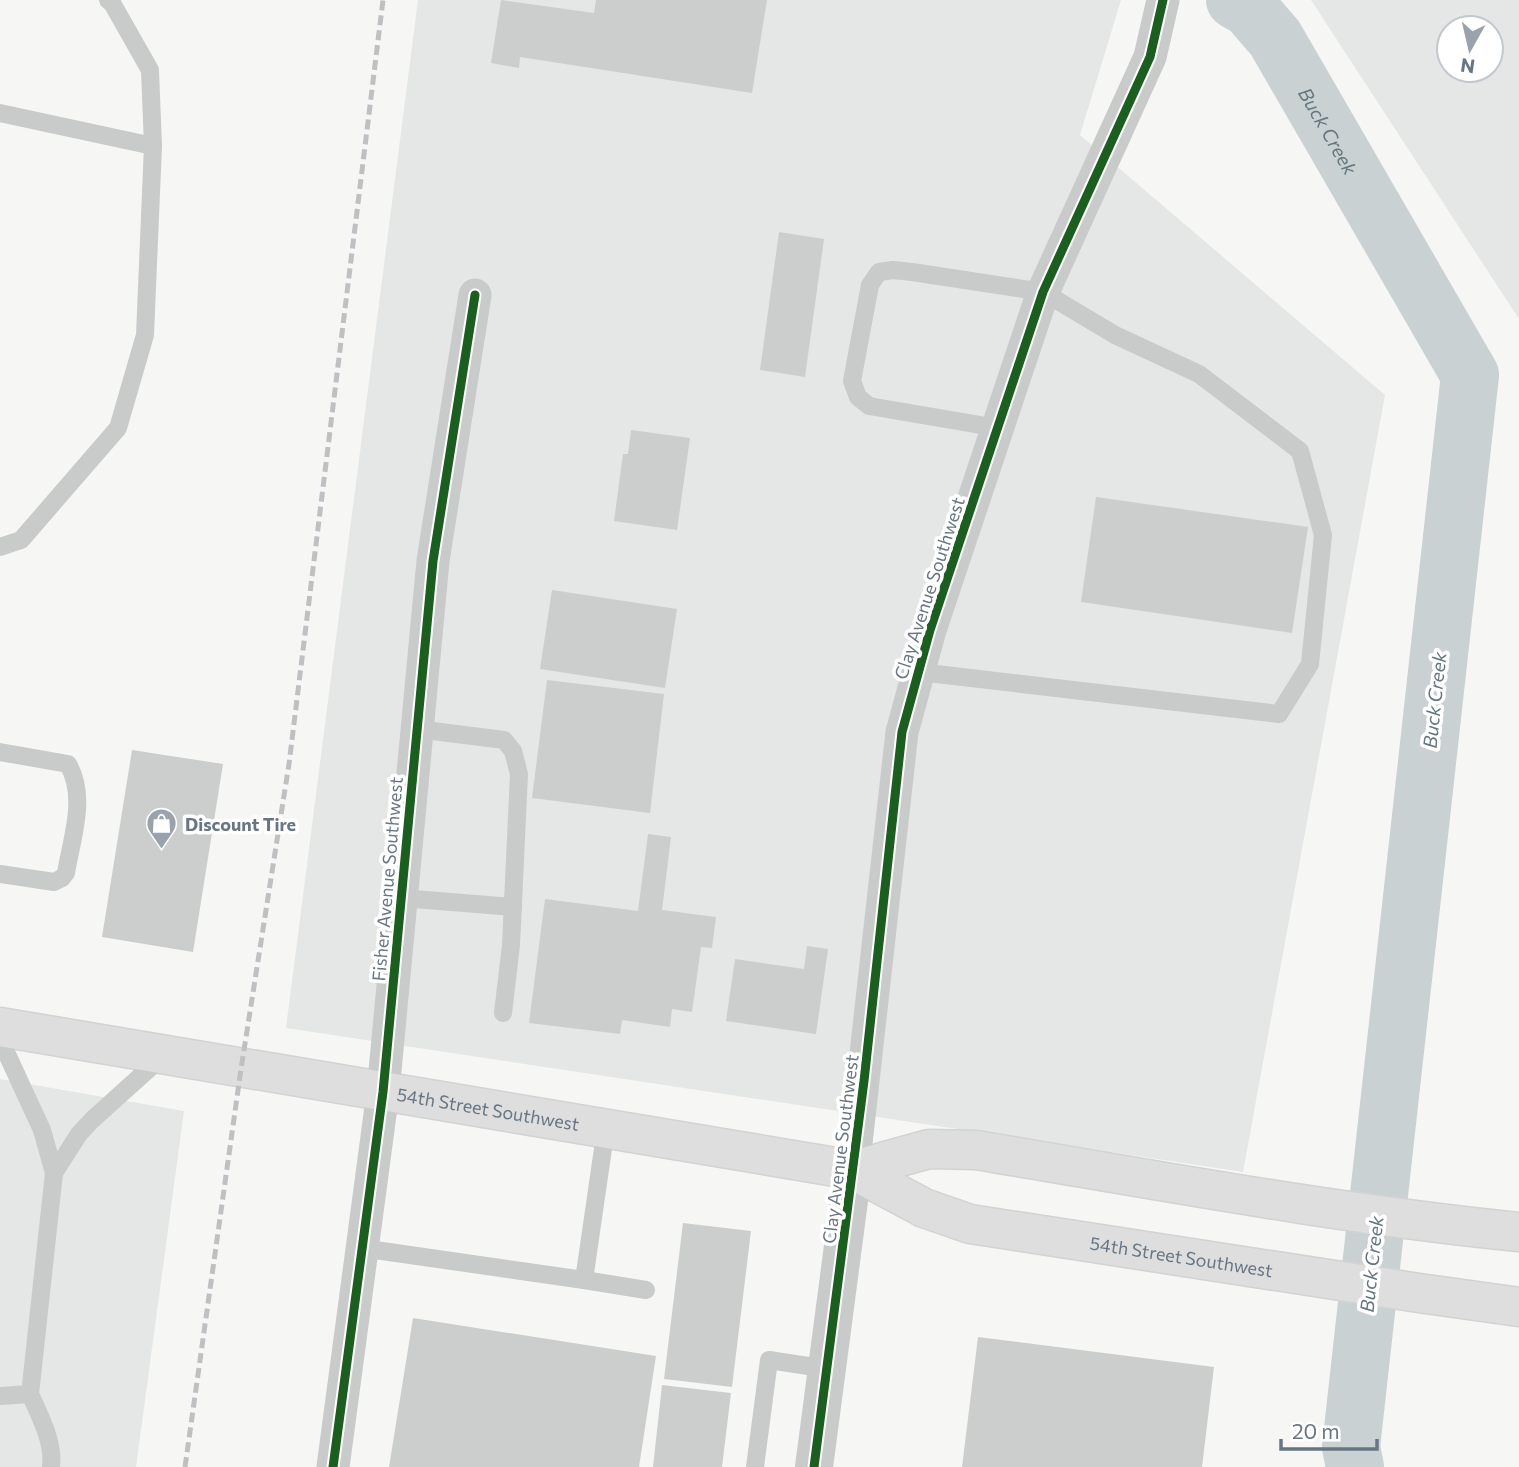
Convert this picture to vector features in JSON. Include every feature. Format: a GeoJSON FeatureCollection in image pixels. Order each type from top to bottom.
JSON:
{"type":"FeatureCollection","features":[{"type":"Feature","properties":{"kind":"main road","name":"54th Street Southwest"},"geometry":{"type":"LineString","coordinates":[[0,1027],[853,1170],[924,1209],[970,1224],[1519,1307]]}},
{"type":"Feature","properties":{"kind":"main road","name":"54th Street Southwest"},"geometry":{"type":"LineString","coordinates":[[853,1170],[929,1149],[958,1149],[1328,1209],[1519,1231]]}},
{"type":"Feature","properties":{"kind":"street","name":"Clay Avenue Southwest"},"geometry":{"type":"LineString","coordinates":[[814,1467],[853,1170],[902,732],[930,630],[1043,292],[1150,57],[1163,0]]}},
{"type":"Feature","properties":{"kind":"street","name":"Fisher Avenue Southwest"},"geometry":{"type":"LineString","coordinates":[[333,1467],[383,1092],[433,561],[475,295]]}},
{"type":"Feature","properties":{"kind":"lane"},"geometry":{"type":"LineString","coordinates":[[0,547],[21,540],[118,429],[145,335],[153,146],[150,70],[108,0]]}},
{"type":"Feature","properties":{"kind":"lane"},"geometry":{"type":"LineString","coordinates":[[0,113],[153,146]]}},
{"type":"Feature","properties":{"kind":"lane"},"geometry":{"type":"LineString","coordinates":[[919,672],[1279,714],[1310,664],[1323,535],[1300,451],[1199,374],[1115,335],[1043,292],[893,270],[878,272],[870,285],[852,381],[858,397],[869,406],[998,428]]}},
{"type":"Feature","properties":{"kind":"lane"},"geometry":{"type":"LineString","coordinates":[[417,729],[504,740],[513,751],[519,774],[513,907],[503,1013]]}},
{"type":"Feature","properties":{"kind":"lane"},"geometry":{"type":"LineString","coordinates":[[0,752],[68,764],[78,791],[66,873],[62,878],[54,882],[0,874]]}},
{"type":"Feature","properties":{"kind":"lane"},"geometry":{"type":"LineString","coordinates":[[401,898],[513,907]]}},
{"type":"Feature","properties":{"kind":"lane"},"geometry":{"type":"LineString","coordinates":[[0,1039],[42,1130],[54,1173],[30,1394],[45,1427],[52,1458],[51,1467]]}},
{"type":"Feature","properties":{"kind":"lane"},"geometry":{"type":"LineString","coordinates":[[54,1173],[79,1134],[92,1120],[163,1056]]}},
{"type":"Feature","properties":{"kind":"lane"},"geometry":{"type":"LineString","coordinates":[[584,1280],[606,1128]]}},
{"type":"Feature","properties":{"kind":"lane"},"geometry":{"type":"LineString","coordinates":[[361,1248],[646,1290]]}},
{"type":"Feature","properties":{"kind":"lane"},"geometry":{"type":"LineString","coordinates":[[755,1467],[769,1360],[828,1369]]}},
{"type":"Feature","properties":{"kind":"lane"},"geometry":{"type":"LineString","coordinates":[[0,1396],[30,1394]]}},
{"type":"Feature","properties":{"kind":"shaded area"},"geometry":{"type":"Polygon","coordinates":[[[418,0],[1121,0],[1080,135],[1385,395],[1243,1172],[286,1028],[418,0]]]}},
{"type":"Feature","properties":{"kind":"shaded area"},"geometry":{"type":"Polygon","coordinates":[[[1311,0],[1519,0],[1519,319],[1311,0]]]}},
{"type":"Feature","properties":{"kind":"shaded area"},"geometry":{"type":"Polygon","coordinates":[[[0,1079],[184,1111],[136,1467],[0,1467],[0,1079]]]}},
{"type":"Feature","properties":{"kind":"building"},"geometry":{"type":"Polygon","coordinates":[[[501,0],[594,13],[596,0],[767,0],[752,93],[520,57],[519,68],[491,63],[501,0]]]}},
{"type":"Feature","properties":{"kind":"building"},"geometry":{"type":"Polygon","coordinates":[[[779,232],[824,239],[805,377],[760,370],[779,232]]]}},
{"type":"Feature","properties":{"kind":"building"},"geometry":{"type":"Polygon","coordinates":[[[631,430],[690,438],[677,530],[614,521],[623,454],[628,454],[631,430]]]}},
{"type":"Feature","properties":{"kind":"building"},"geometry":{"type":"Polygon","coordinates":[[[1096,497],[1308,527],[1292,633],[1081,602],[1096,497]]]}},
{"type":"Feature","properties":{"kind":"building"},"geometry":{"type":"Polygon","coordinates":[[[552,590],[677,609],[665,688],[540,669],[552,590]]]}},
{"type":"Feature","properties":{"kind":"building"},"geometry":{"type":"Polygon","coordinates":[[[547,680],[664,694],[650,813],[532,798],[547,680]]]}},
{"type":"Feature","properties":{"kind":"building","name":"Discount Tire"},"geometry":{"type":"Polygon","coordinates":[[[132,750],[223,764],[193,952],[102,937],[132,750]]]}},
{"type":"Feature","properties":{"kind":"building"},"geometry":{"type":"Polygon","coordinates":[[[648,834],[671,837],[662,910],[716,917],[712,948],[701,947],[692,1012],[672,1009],[670,1027],[622,1020],[620,1034],[529,1023],[545,899],[638,911],[648,834]]]}},
{"type":"Feature","properties":{"kind":"building"},"geometry":{"type":"Polygon","coordinates":[[[807,946],[828,949],[816,1034],[726,1021],[735,959],[804,969],[807,946]]]}},
{"type":"Feature","properties":{"kind":"building"},"geometry":{"type":"Polygon","coordinates":[[[683,1223],[751,1231],[732,1387],[664,1379],[683,1223]]]}},
{"type":"Feature","properties":{"kind":"building"},"geometry":{"type":"Polygon","coordinates":[[[413,1318],[656,1356],[639,1467],[389,1467],[413,1318]]]}},
{"type":"Feature","properties":{"kind":"building"},"geometry":{"type":"Polygon","coordinates":[[[978,1337],[1214,1367],[1202,1467],[962,1467],[978,1337]]]}},
{"type":"Feature","properties":{"kind":"building"},"geometry":{"type":"Polygon","coordinates":[[[662,1385],[731,1393],[722,1467],[653,1467],[662,1385]]]}},
{"type":"Feature","properties":{"kind":"waterway","name":"Buck Creek"},"geometry":{"type":"LineString","coordinates":[[1235,0],[1249,8],[1275,38],[1470,375],[1351,1447],[1355,1467]]}},
{"type":"Feature","properties":{"kind":"railway"},"geometry":{"type":"LineString","coordinates":[[185,1467],[241,1069],[289,764],[383,0]]}},
{"type":"Feature","properties":{"kind":"cycle path"},"geometry":{"type":"LineString","coordinates":[[814,1467],[864,1081],[902,732],[930,630],[1043,292],[1150,57],[1163,0]]}},
{"type":"Feature","properties":{"kind":"cycle path"},"geometry":{"type":"LineString","coordinates":[[333,1467],[383,1092],[433,561],[475,295]]}},
{"type":"Feature","properties":{"kind":"place","name":"Discount Tire"},"geometry":{"type":"Point","coordinates":[162,851]}}]}
